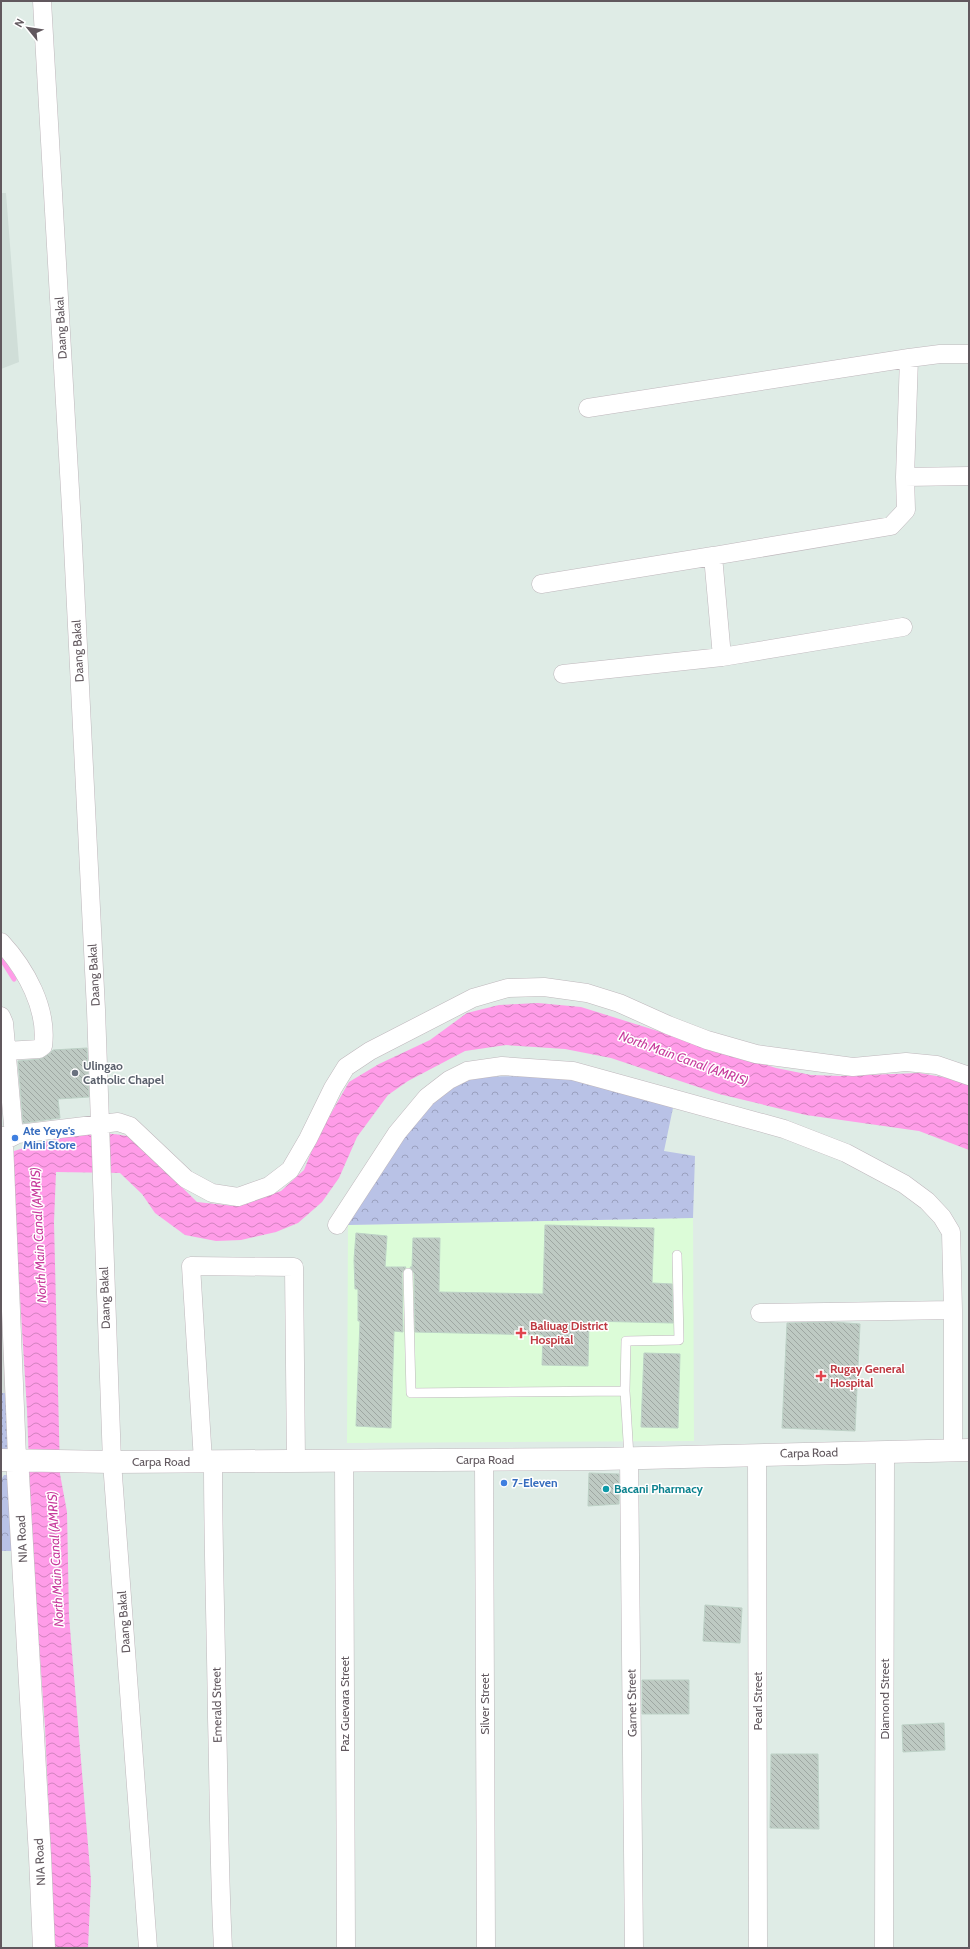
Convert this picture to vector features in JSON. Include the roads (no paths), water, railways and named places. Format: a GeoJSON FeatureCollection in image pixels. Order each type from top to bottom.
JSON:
{"type":"FeatureCollection","features":[{"type":"Feature","properties":{"kind":"street","name":"Daang Bakal"},"geometry":{"type":"LineString","coordinates":[[42,1],[72,525],[96,1010],[99,1130],[102,1171],[112,1462],[148,1948]]}},
{"type":"Feature","properties":{"kind":"street"},"geometry":{"type":"LineString","coordinates":[[588,408],[909,358],[940,354],[969,354]]}},
{"type":"Feature","properties":{"kind":"street"},"geometry":{"type":"LineString","coordinates":[[541,584],[891,526],[906,510],[905,477],[909,358]]}},
{"type":"Feature","properties":{"kind":"street"},"geometry":{"type":"LineString","coordinates":[[905,477],[969,476]]}},
{"type":"Feature","properties":{"kind":"street"},"geometry":{"type":"LineString","coordinates":[[713,556],[722,657]]}},
{"type":"Feature","properties":{"kind":"street"},"geometry":{"type":"LineString","coordinates":[[563,674],[722,657],[903,627]]}},
{"type":"Feature","properties":{"kind":"street"},"geometry":{"type":"LineString","coordinates":[[1,942],[15,959],[26,976],[38,1005],[44,1027],[43,1046],[39,1049],[6,1051]]}},
{"type":"Feature","properties":{"kind":"street"},"geometry":{"type":"LineString","coordinates":[[6,1143],[99,1130],[118,1122],[130,1126],[186,1179],[212,1193],[238,1197],[269,1186],[290,1170],[308,1139],[333,1088],[346,1067],[370,1051],[467,1001],[508,988],[544,987],[587,993],[619,1003],[668,1026],[707,1040],[756,1054],[853,1066],[914,1063],[937,1065],[969,1076]]}},
{"type":"Feature","properties":{"kind":"street","name":"NIA Road"},"geometry":{"type":"LineString","coordinates":[[1,1016],[6,1051],[6,1143],[16,1459],[40,1848],[44,1948]]}},
{"type":"Feature","properties":{"kind":"street"},"geometry":{"type":"LineString","coordinates":[[337,1225],[397,1133],[427,1097],[449,1080],[467,1071],[502,1066],[572,1071],[784,1129],[846,1153],[904,1184],[927,1201],[942,1217],[951,1232],[953,1310],[961,1450]]}},
{"type":"Feature","properties":{"kind":"street","name":"Emerald Street"},"geometry":{"type":"LineString","coordinates":[[222,1948],[218,1850],[213,1575],[208,1461],[191,1266],[294,1267],[296,1461]]}},
{"type":"Feature","properties":{"kind":"street"},"geometry":{"type":"LineString","coordinates":[[760,1313],[953,1310]]}},
{"type":"Feature","properties":{"kind":"street","name":"Carpa Road"},"geometry":{"type":"LineString","coordinates":[[16,1459],[112,1462],[484,1460],[720,1457],[757,1454],[961,1450]]}},
{"type":"Feature","properties":{"kind":"street","name":"Diamond Street"},"geometry":{"type":"LineString","coordinates":[[884,1948],[885,1451]]}},
{"type":"Feature","properties":{"kind":"street","name":"Pearl Street"},"geometry":{"type":"LineString","coordinates":[[757,1454],[758,1948]]}},
{"type":"Feature","properties":{"kind":"street","name":"Garnet Street"},"geometry":{"type":"LineString","coordinates":[[629,1457],[634,1948]]}},
{"type":"Feature","properties":{"kind":"street","name":"Paz Guevara Street"},"geometry":{"type":"LineString","coordinates":[[344,1460],[346,1948]]}},
{"type":"Feature","properties":{"kind":"street","name":"Silver Street"},"geometry":{"type":"LineString","coordinates":[[484,1460],[486,1948]]}},
{"type":"Feature","properties":{"kind":"lane"},"geometry":{"type":"LineString","coordinates":[[629,1457],[625,1391],[626,1341],[679,1340],[677,1255]]}},
{"type":"Feature","properties":{"kind":"lane"},"geometry":{"type":"LineString","coordinates":[[408,1273],[411,1393],[625,1391]]}},
{"type":"Feature","properties":{"kind":"water","name":"North Main Canal (AMRIS)"},"geometry":{"type":"Polygon","coordinates":[[[538,1003],[581,1007],[776,1068],[811,1075],[841,1076],[919,1073],[960,1080],[969,1084],[969,1150],[919,1131],[806,1115],[719,1094],[611,1058],[565,1049],[506,1045],[465,1051],[408,1081],[388,1095],[357,1137],[339,1178],[322,1202],[298,1223],[276,1232],[241,1240],[216,1241],[185,1235],[155,1213],[142,1194],[120,1173],[56,1172],[54,1222],[60,1474],[67,1512],[69,1616],[91,1881],[88,1948],[55,1948],[45,1727],[32,1545],[27,1410],[11,1152],[55,1139],[86,1134],[116,1134],[131,1137],[197,1202],[234,1206],[281,1191],[304,1170],[317,1138],[349,1082],[379,1064],[430,1040],[467,1013],[499,1005],[538,1003]]]}},
{"type":"Feature","properties":{"kind":"waterway"},"geometry":{"type":"LineString","coordinates":[[1,958],[14,979]]}},
{"type":"Feature","properties":{"kind":"place","name":"Ulingao Catholic Chapel"},"geometry":{"type":"Point","coordinates":[75,1073]}},
{"type":"Feature","properties":{"kind":"place","name":"Ate Yeye's Mini Store"},"geometry":{"type":"Point","coordinates":[15,1138]}},
{"type":"Feature","properties":{"kind":"place","name":"Baliuag District Hospital"},"geometry":{"type":"Point","coordinates":[521,1333]}},
{"type":"Feature","properties":{"kind":"place","name":"Rugay General Hospital"},"geometry":{"type":"Point","coordinates":[821,1376]}},
{"type":"Feature","properties":{"kind":"place","name":"7-Eleven"},"geometry":{"type":"Point","coordinates":[504,1483]}},
{"type":"Feature","properties":{"kind":"place","name":"Bacani Pharmacy"},"geometry":{"type":"Point","coordinates":[606,1489]}}]}
